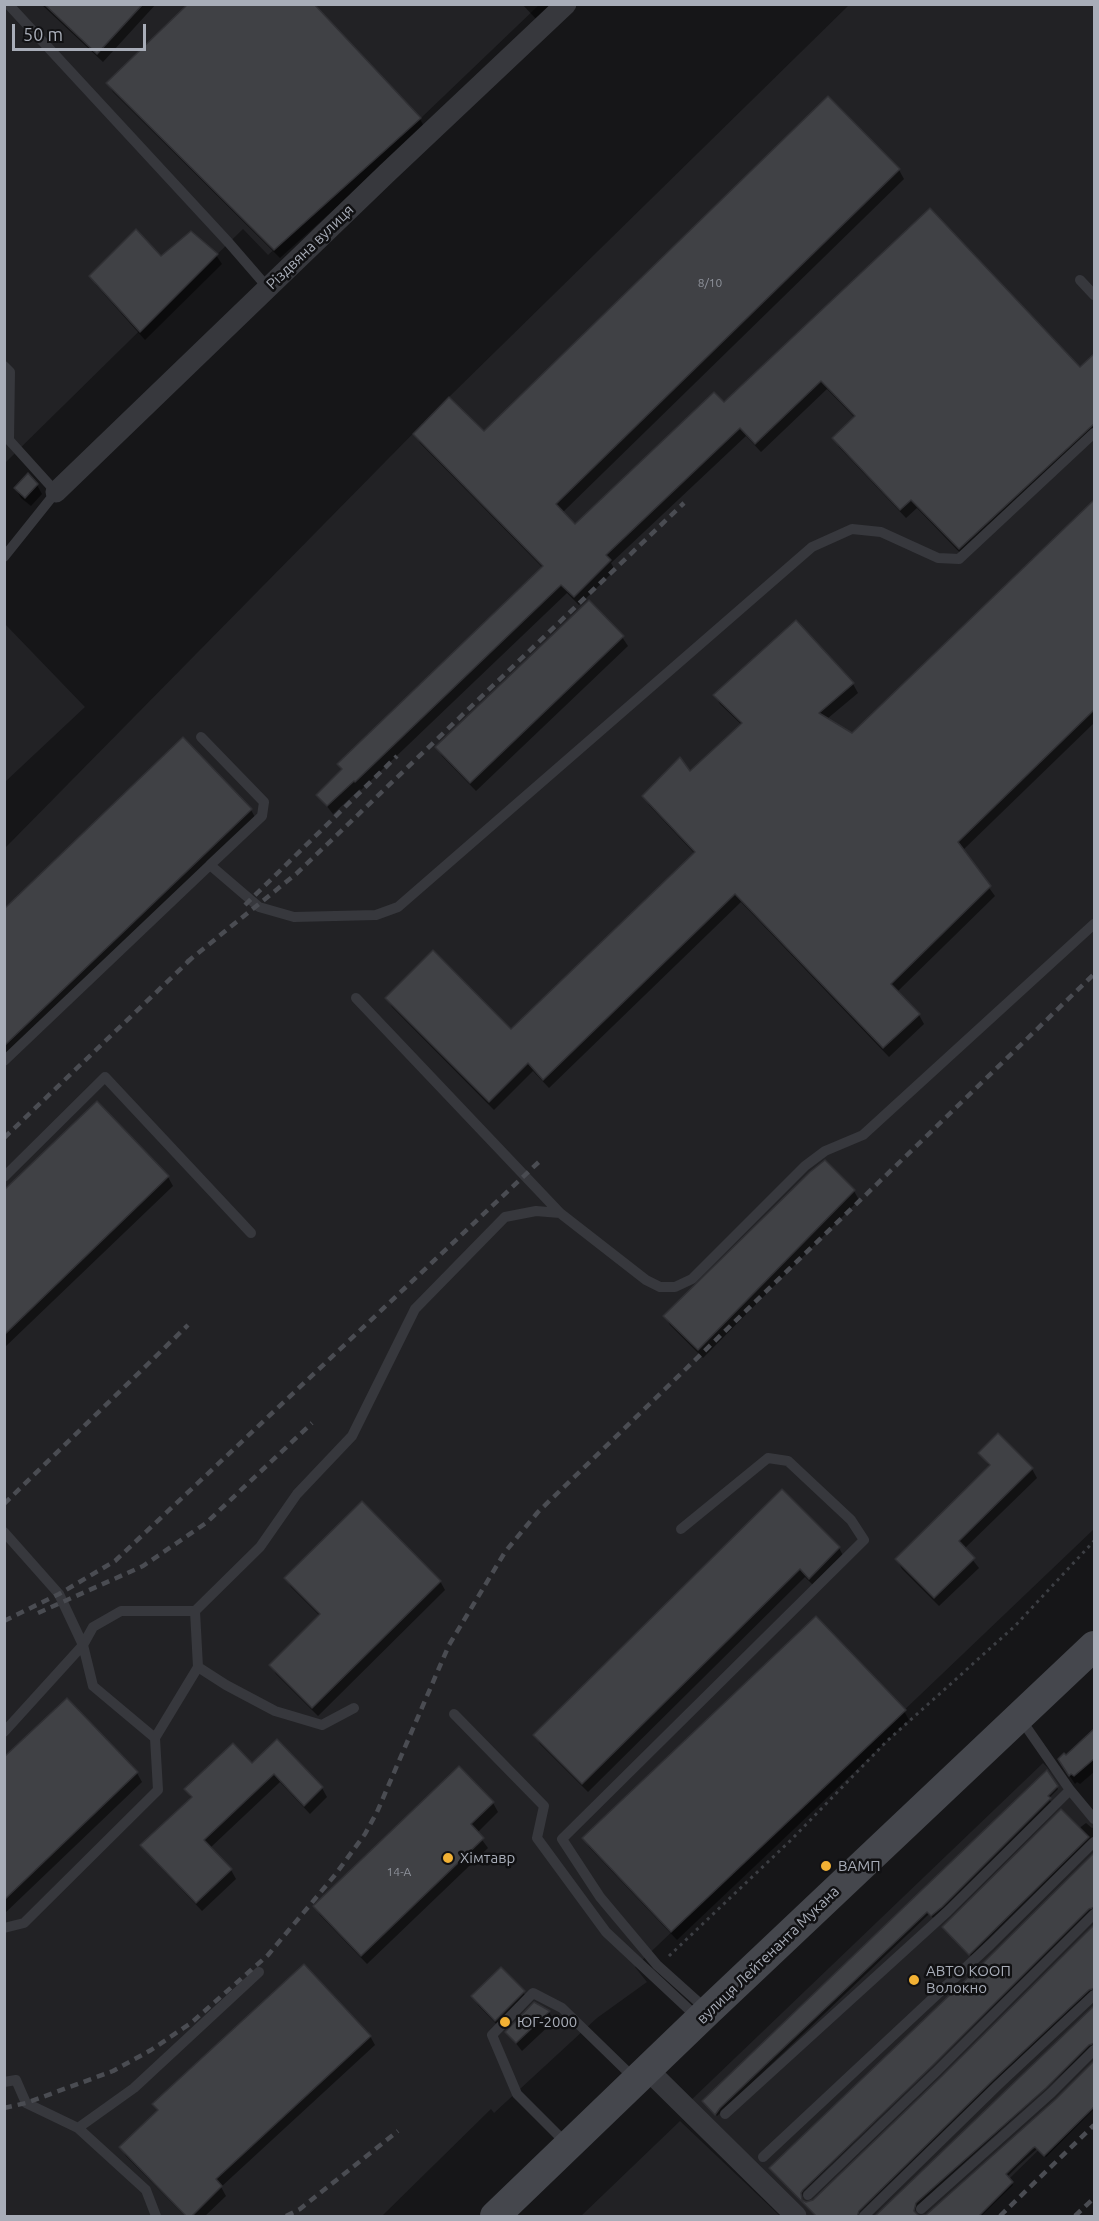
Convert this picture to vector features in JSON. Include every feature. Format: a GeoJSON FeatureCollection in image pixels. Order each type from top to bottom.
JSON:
{"type":"FeatureCollection","features":[{"type":"Feature","properties":{"kind":"main road","name":"вулиця Лейтенанта Мукана"},"geometry":{"type":"LineString","coordinates":[[495,2217],[642,2074],[1095,1646]]}},
{"type":"Feature","properties":{"kind":"street","name":"Різдвяна вулиця"},"geometry":{"type":"LineString","coordinates":[[56,492],[566,4]]}},
{"type":"Feature","properties":{"kind":"street"},"geometry":{"type":"LineString","coordinates":[[642,2074],[796,2217]]}},
{"type":"Feature","properties":{"kind":"lane"},"geometry":{"type":"LineString","coordinates":[[8,4],[268,288]]}},
{"type":"Feature","properties":{"kind":"lane"},"geometry":{"type":"LineString","coordinates":[[1080,280],[1095,295]]}},
{"type":"Feature","properties":{"kind":"lane"},"geometry":{"type":"LineString","coordinates":[[4,366],[10,372],[7,442],[56,492],[4,557]]}},
{"type":"Feature","properties":{"kind":"lane"},"geometry":{"type":"LineString","coordinates":[[210,865],[259,907],[294,916],[376,915],[398,907],[812,548],[852,529],[881,532],[938,558],[959,559],[1095,433]]}},
{"type":"Feature","properties":{"kind":"lane"},"geometry":{"type":"LineString","coordinates":[[4,1061],[262,816],[264,802],[201,737]]}},
{"type":"Feature","properties":{"kind":"lane"},"geometry":{"type":"LineString","coordinates":[[356,998],[560,1213],[646,1281],[660,1287],[675,1287],[692,1279],[805,1166],[825,1151],[863,1135],[1095,924]]}},
{"type":"Feature","properties":{"kind":"lane"},"geometry":{"type":"LineString","coordinates":[[4,1177],[105,1077],[251,1233]]}},
{"type":"Feature","properties":{"kind":"lane"},"geometry":{"type":"LineString","coordinates":[[4,1732],[83,1645],[93,1627],[122,1611],[195,1611],[260,1547],[297,1494],[352,1436],[415,1309],[505,1217],[536,1211],[560,1213]]}},
{"type":"Feature","properties":{"kind":"lane"},"geometry":{"type":"LineString","coordinates":[[681,1529],[768,1458],[788,1461],[851,1520],[864,1540],[562,1839],[600,1897],[704,2015]]}},
{"type":"Feature","properties":{"kind":"lane"},"geometry":{"type":"LineString","coordinates":[[4,1532],[58,1594],[83,1645],[93,1686],[155,1738]]}},
{"type":"Feature","properties":{"kind":"lane"},"geometry":{"type":"LineString","coordinates":[[4,1928],[24,1923],[158,1790],[155,1738],[198,1667],[195,1611]]}},
{"type":"Feature","properties":{"kind":"lane"},"geometry":{"type":"LineString","coordinates":[[198,1667],[275,1711],[322,1725],[354,1708]]}},
{"type":"Feature","properties":{"kind":"lane"},"geometry":{"type":"LineString","coordinates":[[454,1714],[544,1806],[537,1838],[606,1932],[704,2015]]}},
{"type":"Feature","properties":{"kind":"lane"},"geometry":{"type":"LineString","coordinates":[[1020,1716],[1071,1790],[1095,1819]]}},
{"type":"Feature","properties":{"kind":"lane"},"geometry":{"type":"LineString","coordinates":[[725,2114],[946,1912],[1071,1790]]}},
{"type":"Feature","properties":{"kind":"lane"},"geometry":{"type":"LineString","coordinates":[[763,2157],[991,1944],[1095,1842]]}},
{"type":"Feature","properties":{"kind":"lane"},"geometry":{"type":"LineString","coordinates":[[808,2195],[937,2072],[1095,1914]]}},
{"type":"Feature","properties":{"kind":"lane"},"geometry":{"type":"LineString","coordinates":[[78,2128],[134,2088],[259,1972]]}},
{"type":"Feature","properties":{"kind":"lane"},"geometry":{"type":"LineString","coordinates":[[569,2145],[517,2094],[492,2035],[533,1993],[562,2008],[642,2074]]}},
{"type":"Feature","properties":{"kind":"lane"},"geometry":{"type":"LineString","coordinates":[[864,2217],[998,2085],[1095,1995]]}},
{"type":"Feature","properties":{"kind":"lane"},"geometry":{"type":"LineString","coordinates":[[921,2209],[1051,2093],[1095,2050]]}},
{"type":"Feature","properties":{"kind":"lane"},"geometry":{"type":"LineString","coordinates":[[4,2082],[16,2080],[26,2103],[78,2128],[146,2190],[156,2217]]}},
{"type":"Feature","properties":{"kind":"path"},"geometry":{"type":"LineString","coordinates":[[659,1966],[791,1839],[886,1742],[1015,1626],[1095,1541]]}},
{"type":"Feature","properties":{"kind":"shaded area"},"geometry":{"type":"Polygon","coordinates":[[[5,5],[539,5],[421,118],[268,255],[243,229],[5,463],[5,5]]]}},
{"type":"Feature","properties":{"kind":"shaded area"},"geometry":{"type":"Polygon","coordinates":[[[849,5],[1094,5],[1094,1529],[635,1967],[647,1982],[597,2018],[494,2113],[491,2109],[382,2216],[5,2216],[5,848],[449,397],[849,5]]]}},
{"type":"Feature","properties":{"kind":"shaded area"},"geometry":{"type":"Polygon","coordinates":[[[4,624],[85,707],[5,782],[4,624]]]}},
{"type":"Feature","properties":{"kind":"shaded area"},"geometry":{"type":"Polygon","coordinates":[[[1043,1763],[1094,1815],[1094,2096],[971,2216],[801,2216],[688,2103],[1043,1763]]]}},
{"type":"Feature","properties":{"kind":"shaded area"},"geometry":{"type":"Polygon","coordinates":[[[680,2121],[780,2216],[581,2216],[680,2121]]]}},
{"type":"Feature","properties":{"kind":"building"},"geometry":{"type":"Polygon","coordinates":[[[44,4],[143,4],[97,54],[44,4]]]}},
{"type":"Feature","properties":{"kind":"building"},"geometry":{"type":"Polygon","coordinates":[[[188,4],[314,4],[421,118],[274,250],[106,83],[188,4]]]}},
{"type":"Feature","properties":{"kind":"building"},"geometry":{"type":"Polygon","coordinates":[[[828,96],[900,169],[556,504],[575,524],[714,392],[724,402],[930,208],[1080,367],[1095,353],[1095,423],[959,549],[911,500],[900,510],[832,438],[855,416],[821,381],[755,444],[740,428],[606,555],[611,560],[574,597],[561,585],[327,806],[316,795],[342,769],[337,764],[543,566],[413,434],[449,397],[484,431],[828,96]]]}},
{"type":"Feature","properties":{"kind":"building"},"geometry":{"type":"Polygon","coordinates":[[[136,229],[161,256],[191,231],[218,254],[140,332],[89,276],[136,229]]]}},
{"type":"Feature","properties":{"kind":"building"},"geometry":{"type":"Polygon","coordinates":[[[28,473],[38,484],[25,498],[14,488],[28,473]]]}},
{"type":"Feature","properties":{"kind":"building"},"geometry":{"type":"Polygon","coordinates":[[[1095,499],[1095,709],[958,842],[991,886],[891,984],[920,1014],[883,1048],[735,894],[543,1080],[528,1063],[489,1102],[385,998],[433,950],[511,1029],[695,852],[642,796],[680,757],[690,771],[742,723],[713,695],[796,620],[854,683],[819,713],[852,733],[1095,499]]]}},
{"type":"Feature","properties":{"kind":"building"},"geometry":{"type":"Polygon","coordinates":[[[589,600],[624,636],[470,783],[435,747],[589,600]]]}},
{"type":"Feature","properties":{"kind":"building"},"geometry":{"type":"Polygon","coordinates":[[[183,737],[252,809],[4,1046],[4,909],[183,737]]]}},
{"type":"Feature","properties":{"kind":"building"},"geometry":{"type":"Polygon","coordinates":[[[97,1101],[169,1176],[4,1335],[4,1190],[97,1101]]]}},
{"type":"Feature","properties":{"kind":"building"},"geometry":{"type":"Polygon","coordinates":[[[825,1160],[855,1190],[698,1350],[663,1316],[825,1160]]]}},
{"type":"Feature","properties":{"kind":"building"},"geometry":{"type":"Polygon","coordinates":[[[998,1433],[1033,1468],[959,1541],[975,1558],[934,1598],[895,1559],[990,1465],[978,1453],[998,1433]]]}},
{"type":"Feature","properties":{"kind":"building"},"geometry":{"type":"Polygon","coordinates":[[[782,1489],[840,1547],[809,1579],[800,1569],[582,1784],[533,1735],[782,1489]]]}},
{"type":"Feature","properties":{"kind":"building"},"geometry":{"type":"Polygon","coordinates":[[[362,1501],[441,1581],[312,1708],[269,1665],[320,1614],[284,1578],[362,1501]]]}},
{"type":"Feature","properties":{"kind":"building"},"geometry":{"type":"Polygon","coordinates":[[[816,1616],[906,1710],[671,1932],[582,1838],[816,1616]]]}},
{"type":"Feature","properties":{"kind":"building"},"geometry":{"type":"Polygon","coordinates":[[[67,1698],[138,1772],[4,1900],[4,1757],[67,1698]]]}},
{"type":"Feature","properties":{"kind":"building"},"geometry":{"type":"Polygon","coordinates":[[[1095,1728],[1095,1758],[1074,1776],[1071,1774],[1069,1776],[1058,1759],[1064,1753],[1066,1755],[1095,1728]]]}},
{"type":"Feature","properties":{"kind":"building"},"geometry":{"type":"Polygon","coordinates":[[[277,1739],[323,1787],[304,1806],[274,1774],[204,1840],[232,1869],[196,1903],[140,1845],[192,1797],[184,1789],[233,1743],[252,1763],[277,1739]]]}},
{"type":"Feature","properties":{"kind":"building"},"geometry":{"type":"Polygon","coordinates":[[[459,1766],[494,1802],[471,1824],[484,1838],[361,1956],[313,1906],[459,1766]]]}},
{"type":"Feature","properties":{"kind":"building"},"geometry":{"type":"Polygon","coordinates":[[[1047,1770],[1058,1786],[1048,1796],[1051,1798],[942,1907],[931,1916],[927,1912],[715,2115],[702,2101],[1047,1770]]]}},
{"type":"Feature","properties":{"kind":"building"},"geometry":{"type":"Polygon","coordinates":[[[1061,1809],[1089,1837],[969,1955],[942,1927],[1061,1809]]]}},
{"type":"Feature","properties":{"kind":"building"},"geometry":{"type":"Polygon","coordinates":[[[1095,1852],[1095,1907],[1089,1909],[932,2066],[803,2190],[802,2200],[806,2202],[813,2200],[1095,1924],[1095,1988],[1089,1990],[993,2080],[859,2211],[857,2217],[817,2217],[769,2168],[980,1966],[1095,1852]]]}},
{"type":"Feature","properties":{"kind":"building"},"geometry":{"type":"Polygon","coordinates":[[[304,1964],[371,2036],[216,2179],[222,2186],[191,2217],[187,2217],[119,2147],[158,2110],[152,2104],[304,1964]]]}},
{"type":"Feature","properties":{"kind":"building"},"geometry":{"type":"Polygon","coordinates":[[[501,1967],[525,1991],[495,2021],[471,1996],[501,1967]]]}},
{"type":"Feature","properties":{"kind":"building"},"geometry":{"type":"Polygon","coordinates":[[[534,2002],[550,2011],[516,2043],[505,2032],[534,2002]]]}},
{"type":"Feature","properties":{"kind":"building"},"geometry":{"type":"Polygon","coordinates":[[[1095,2005],[1095,2043],[1089,2045],[1046,2088],[916,2203],[914,2211],[919,2216],[926,2215],[1056,2099],[1095,2060],[1095,2106],[1044,2156],[1035,2147],[1033,2148],[1006,2174],[1013,2182],[978,2217],[874,2217],[1095,2005]]]}},
{"type":"Feature","properties":{"kind":"railway"},"geometry":{"type":"LineString","coordinates":[[187,962],[296,874],[684,503]]}},
{"type":"Feature","properties":{"kind":"railway"},"geometry":{"type":"LineString","coordinates":[[245,905],[397,756]]}},
{"type":"Feature","properties":{"kind":"railway"},"geometry":{"type":"LineString","coordinates":[[4,1138],[192,958]]}},
{"type":"Feature","properties":{"kind":"railway"},"geometry":{"type":"LineString","coordinates":[[4,2108],[26,2103],[113,2071],[151,2050],[191,2023],[268,1955],[335,1875],[365,1834],[377,1812],[449,1645],[505,1552],[538,1512],[1094,974]]}},
{"type":"Feature","properties":{"kind":"railway"},"geometry":{"type":"LineString","coordinates":[[4,1621],[59,1594],[115,1561],[542,1159]]}},
{"type":"Feature","properties":{"kind":"railway"},"geometry":{"type":"LineString","coordinates":[[4,1504],[188,1325]]}},
{"type":"Feature","properties":{"kind":"railway"},"geometry":{"type":"LineString","coordinates":[[38,1613],[143,1566],[206,1523],[312,1423]]}},
{"type":"Feature","properties":{"kind":"railway"},"geometry":{"type":"LineString","coordinates":[[1000,2216],[1094,2125]]}},
{"type":"Feature","properties":{"kind":"railway"},"geometry":{"type":"LineString","coordinates":[[286,2216],[300,2209],[398,2131]]}},
{"type":"Feature","properties":{"kind":"railway"},"geometry":{"type":"LineString","coordinates":[[1075,2216],[1094,2198]]}},
{"type":"Feature","properties":{"kind":"place","name":"Хімтавр"},"geometry":{"type":"Point","coordinates":[448,1858]}},
{"type":"Feature","properties":{"kind":"place","name":"ВАМП"},"geometry":{"type":"Point","coordinates":[826,1866]}},
{"type":"Feature","properties":{"kind":"place","name":"АВТО КООП Волокно"},"geometry":{"type":"Point","coordinates":[914,1980]}},
{"type":"Feature","properties":{"kind":"place","name":"ЮГ-2000"},"geometry":{"type":"Point","coordinates":[505,2022]}}]}
